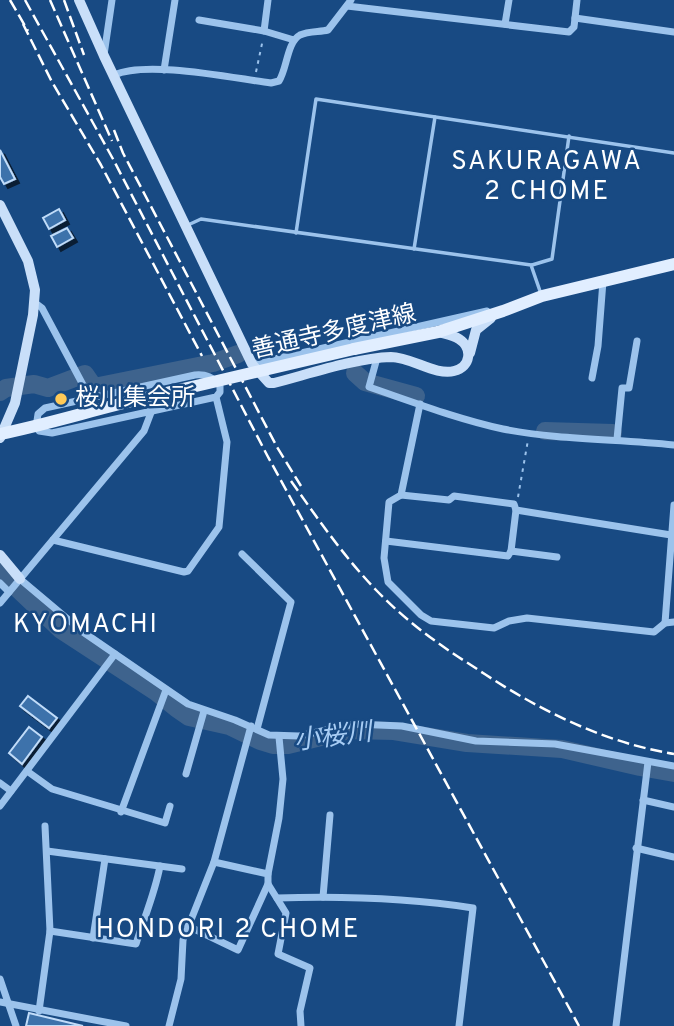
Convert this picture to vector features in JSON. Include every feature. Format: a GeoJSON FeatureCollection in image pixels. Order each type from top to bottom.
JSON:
{"type":"FeatureCollection","features":[{"type":"Feature","properties":{"kind":"main road","name":"善通寺多度津線"},"geometry":{"type":"LineString","coordinates":[[1,435],[106,406],[438,331],[542,296],[674,264]]}},
{"type":"Feature","properties":{"kind":"street"},"geometry":{"type":"LineString","coordinates":[[79,0],[103,56],[253,364],[269,383],[377,358],[395,357],[450,372],[458,370],[466,363],[476,330],[508,309]]}},
{"type":"Feature","properties":{"kind":"street"},"geometry":{"type":"LineString","coordinates":[[103,56],[112,0]]}},
{"type":"Feature","properties":{"kind":"street"},"geometry":{"type":"LineString","coordinates":[[164,70],[175,0]]}},
{"type":"Feature","properties":{"kind":"street"},"geometry":{"type":"LineString","coordinates":[[264,32],[268,0]]}},
{"type":"Feature","properties":{"kind":"street"},"geometry":{"type":"LineString","coordinates":[[505,24],[509,0]]}},
{"type":"Feature","properties":{"kind":"street"},"geometry":{"type":"LineString","coordinates":[[114,75],[124,71],[164,70],[271,83],[279,81],[293,40],[301,34],[328,30],[349,3],[569,32],[574,27],[577,0]]}},
{"type":"Feature","properties":{"kind":"street"},"geometry":{"type":"LineString","coordinates":[[575,18],[674,32]]}},
{"type":"Feature","properties":{"kind":"street"},"geometry":{"type":"LineString","coordinates":[[199,20],[293,40]]}},
{"type":"Feature","properties":{"kind":"street"},"geometry":{"type":"LineString","coordinates":[[0,205],[4,221],[29,261],[35,290],[16,400],[1,435]]}},
{"type":"Feature","properties":{"kind":"street"},"geometry":{"type":"LineString","coordinates":[[592,378],[598,346],[603,281]]}},
{"type":"Feature","properties":{"kind":"street"},"geometry":{"type":"LineString","coordinates":[[34,303],[42,308],[90,398]]}},
{"type":"Feature","properties":{"kind":"street"},"geometry":{"type":"LineString","coordinates":[[253,364],[450,318],[508,309]]}},
{"type":"Feature","properties":{"kind":"street"},"geometry":{"type":"LineString","coordinates":[[438,331],[460,340],[469,355]]}},
{"type":"Feature","properties":{"kind":"street"},"geometry":{"type":"LineString","coordinates":[[617,439],[622,388],[629,388],[637,341]]}},
{"type":"Feature","properties":{"kind":"street"},"geometry":{"type":"LineString","coordinates":[[377,358],[369,387],[467,420],[560,438],[617,439],[674,445]]}},
{"type":"Feature","properties":{"kind":"street"},"geometry":{"type":"LineString","coordinates":[[195,375],[216,380],[220,393],[216,397],[52,433],[39,431],[36,427],[38,414],[45,408],[195,375]]}},
{"type":"Feature","properties":{"kind":"street"},"geometry":{"type":"LineString","coordinates":[[53,540],[188,571],[219,527],[227,442],[216,397]]}},
{"type":"Feature","properties":{"kind":"street"},"geometry":{"type":"LineString","coordinates":[[401,495],[420,404]]}},
{"type":"Feature","properties":{"kind":"street"},"geometry":{"type":"LineString","coordinates":[[0,603],[144,431],[152,410]]}},
{"type":"Feature","properties":{"kind":"street"},"geometry":{"type":"LineString","coordinates":[[671,535],[454,496],[449,500],[401,495],[389,502],[384,558],[388,582],[431,621],[494,628],[509,621],[527,618],[654,632],[665,623],[674,622]]}},
{"type":"Feature","properties":{"kind":"street"},"geometry":{"type":"LineString","coordinates":[[665,623],[674,505]]}},
{"type":"Feature","properties":{"kind":"street"},"geometry":{"type":"LineString","coordinates":[[386,541],[508,556],[511,551],[515,507]]}},
{"type":"Feature","properties":{"kind":"street"},"geometry":{"type":"LineString","coordinates":[[511,551],[557,557]]}},
{"type":"Feature","properties":{"kind":"street"},"geometry":{"type":"LineString","coordinates":[[169,1026],[181,979],[183,940],[214,862],[291,602],[242,554]]}},
{"type":"Feature","properties":{"kind":"street"},"geometry":{"type":"LineString","coordinates":[[0,555],[18,581],[73,624],[111,659],[164,695],[251,732],[269,735],[279,743],[283,779],[268,884],[238,950],[188,926]]}},
{"type":"Feature","properties":{"kind":"street"},"geometry":{"type":"LineString","coordinates":[[0,583],[9,592]]}},
{"type":"Feature","properties":{"kind":"street"},"geometry":{"type":"LineString","coordinates":[[0,806],[111,659]]}},
{"type":"Feature","properties":{"kind":"street"},"geometry":{"type":"LineString","coordinates":[[121,812],[164,695]]}},
{"type":"Feature","properties":{"kind":"street"},"geometry":{"type":"LineString","coordinates":[[186,774],[204,713]]}},
{"type":"Feature","properties":{"kind":"street"},"geometry":{"type":"LineString","coordinates":[[279,743],[354,724],[402,726],[476,741],[555,744],[647,768],[674,766]]}},
{"type":"Feature","properties":{"kind":"street"},"geometry":{"type":"LineString","coordinates":[[616,1026],[647,768]]}},
{"type":"Feature","properties":{"kind":"street"},"geometry":{"type":"LineString","coordinates":[[27,771],[52,789],[121,812],[165,823],[170,806]]}},
{"type":"Feature","properties":{"kind":"street"},"geometry":{"type":"LineString","coordinates":[[0,783],[11,791]]}},
{"type":"Feature","properties":{"kind":"street"},"geometry":{"type":"LineString","coordinates":[[643,800],[674,807]]}},
{"type":"Feature","properties":{"kind":"street"},"geometry":{"type":"LineString","coordinates":[[323,897],[330,815]]}},
{"type":"Feature","properties":{"kind":"street"},"geometry":{"type":"LineString","coordinates":[[39,1010],[50,931],[45,826]]}},
{"type":"Feature","properties":{"kind":"street"},"geometry":{"type":"LineString","coordinates":[[636,848],[674,857]]}},
{"type":"Feature","properties":{"kind":"street"},"geometry":{"type":"LineString","coordinates":[[47,851],[182,869]]}},
{"type":"Feature","properties":{"kind":"street"},"geometry":{"type":"LineString","coordinates":[[93,938],[105,859]]}},
{"type":"Feature","properties":{"kind":"street"},"geometry":{"type":"LineString","coordinates":[[214,862],[268,874]]}},
{"type":"Feature","properties":{"kind":"street"},"geometry":{"type":"LineString","coordinates":[[50,931],[136,944],[155,891],[160,866]]}},
{"type":"Feature","properties":{"kind":"street"},"geometry":{"type":"LineString","coordinates":[[268,884],[286,913],[278,954],[310,968],[300,1011],[301,1026]]}},
{"type":"Feature","properties":{"kind":"street"},"geometry":{"type":"LineString","coordinates":[[277,898],[323,897],[444,903],[473,908],[459,1026]]}},
{"type":"Feature","properties":{"kind":"street"},"geometry":{"type":"LineString","coordinates":[[0,979],[4,1003],[16,1026]]}},
{"type":"Feature","properties":{"kind":"street"},"geometry":{"type":"LineString","coordinates":[[4,1003],[126,1026]]}},
{"type":"Feature","properties":{"kind":"lane"},"geometry":{"type":"LineString","coordinates":[[296,233],[316,99],[674,153]]}},
{"type":"Feature","properties":{"kind":"lane"},"geometry":{"type":"LineString","coordinates":[[414,249],[435,117]]}},
{"type":"Feature","properties":{"kind":"lane"},"geometry":{"type":"LineString","coordinates":[[186,226],[201,219],[531,265],[552,259],[569,136]]}},
{"type":"Feature","properties":{"kind":"lane"},"geometry":{"type":"LineString","coordinates":[[531,265],[542,296]]}},
{"type":"Feature","properties":{"kind":"path"},"geometry":{"type":"LineString","coordinates":[[253,81],[264,32]]}},
{"type":"Feature","properties":{"kind":"path"},"geometry":{"type":"LineString","coordinates":[[515,507],[530,433]]}},
{"type":"Feature","properties":{"kind":"building"},"geometry":{"type":"Polygon","coordinates":[[[0,150],[15,179],[4,184],[0,177],[0,150]]]}},
{"type":"Feature","properties":{"kind":"building"},"geometry":{"type":"Polygon","coordinates":[[[59,209],[65,220],[49,229],[43,218],[59,209]]]}},
{"type":"Feature","properties":{"kind":"building"},"geometry":{"type":"Polygon","coordinates":[[[67,228],[73,238],[57,247],[51,236],[67,228]]]}},
{"type":"Feature","properties":{"kind":"building"},"geometry":{"type":"Polygon","coordinates":[[[28,696],[57,718],[49,728],[20,706],[28,696]]]}},
{"type":"Feature","properties":{"kind":"building"},"geometry":{"type":"Polygon","coordinates":[[[29,727],[42,737],[22,764],[9,753],[29,727]]]}},
{"type":"Feature","properties":{"kind":"building"},"geometry":{"type":"Polygon","coordinates":[[[29,1013],[83,1026],[26,1026],[29,1013]]]}},
{"type":"Feature","properties":{"kind":"waterway"},"geometry":{"type":"LineString","coordinates":[[0,392],[6,388],[34,384],[48,388],[85,374],[94,387],[213,363],[238,354]]}},
{"type":"Feature","properties":{"kind":"waterway"},"geometry":{"type":"LineString","coordinates":[[355,373],[365,382],[416,396]]}},
{"type":"Feature","properties":{"kind":"waterway"},"geometry":{"type":"LineString","coordinates":[[545,431],[613,433]]}},
{"type":"Feature","properties":{"kind":"waterway","name":"小桜川"},"geometry":{"type":"LineString","coordinates":[[0,572],[61,630],[156,692],[189,717],[229,726],[273,745],[288,745],[350,730],[394,731],[467,743],[562,749],[674,773]]}},
{"type":"Feature","properties":{"kind":"railway"},"geometry":{"type":"LineString","coordinates":[[10,0],[28,31]]}},
{"type":"Feature","properties":{"kind":"railway"},"geometry":{"type":"LineString","coordinates":[[25,0],[113,159],[267,455],[579,1026]]}},
{"type":"Feature","properties":{"kind":"railway"},"geometry":{"type":"LineString","coordinates":[[50,0],[112,141]]}},
{"type":"Feature","properties":{"kind":"railway"},"geometry":{"type":"LineString","coordinates":[[64,0],[84,55]]}},
{"type":"Feature","properties":{"kind":"railway"},"geometry":{"type":"LineString","coordinates":[[23,24],[202,356]]}},
{"type":"Feature","properties":{"kind":"railway"},"geometry":{"type":"LineString","coordinates":[[114,130],[123,153],[277,447],[301,486]]}},
{"type":"Feature","properties":{"kind":"railway"},"geometry":{"type":"LineString","coordinates":[[291,481],[365,578],[399,612],[436,641],[497,682],[570,721],[621,741],[674,754]]}},
{"type":"Feature","properties":{"kind":"place","name":"桜川集会所"},"geometry":{"type":"Point","coordinates":[61,399]}},
{"type":"Feature","properties":{"kind":"district","name":"SAKURAGAWA 2 CHOME"},"geometry":{"type":"Point","coordinates":[547,177]}},
{"type":"Feature","properties":{"kind":"district","name":"KYOMACHI"},"geometry":{"type":"Point","coordinates":[86,625]}},
{"type":"Feature","properties":{"kind":"district","name":"HONDORI 2 CHOME"},"geometry":{"type":"Point","coordinates":[228,930]}}]}
